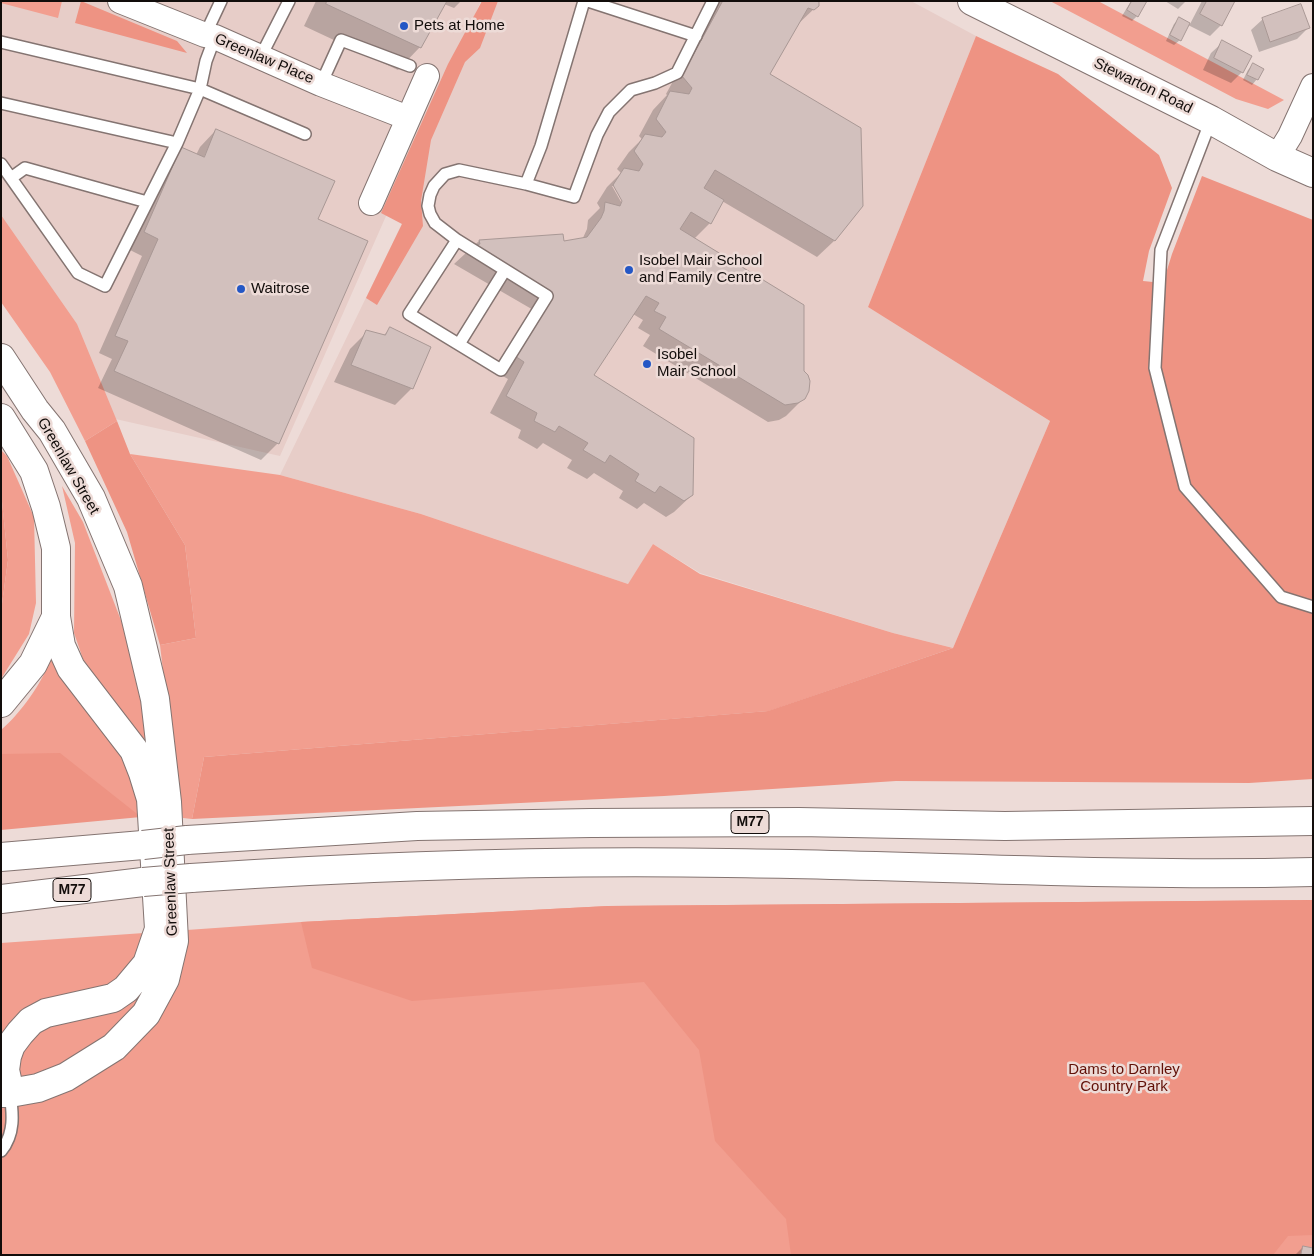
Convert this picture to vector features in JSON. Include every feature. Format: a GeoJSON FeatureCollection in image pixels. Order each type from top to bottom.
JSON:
{"type":"FeatureCollection","features":[{"type":"Feature","properties":{"kind":"main road","name":"Stewarton Road"},"geometry":{"type":"LineString","coordinates":[[972,1],[1211,120],[1277,157],[1313,173]]}},
{"type":"Feature","properties":{"kind":"main road","name":"Greenlaw Street"},"geometry":{"type":"LineString","coordinates":[[1,358],[52,431],[91,498],[128,586],[155,700],[167,802],[174,941],[165,980],[146,1014],[114,1046],[66,1077],[38,1088],[5,1093],[5,1070],[11,1044],[31,1021],[46,1013],[113,998],[126,989],[147,964],[159,929],[151,799],[144,773],[134,750],[71,668],[61,646],[56,616],[56,548],[46,507],[34,471],[1,418]]}},
{"type":"Feature","properties":{"kind":"main road"},"geometry":{"type":"LineString","coordinates":[[1,703],[33,664],[56,616]]}},
{"type":"Feature","properties":{"kind":"main road","name":"M77"},"geometry":{"type":"LineString","coordinates":[[1,857],[187,840],[417,826],[838,822],[1006,826],[1313,821]]}},
{"type":"Feature","properties":{"kind":"main road","name":"M77"},"geometry":{"type":"LineString","coordinates":[[1,899],[191,878],[385,867],[618,862],[920,867],[1112,873],[1313,872]]}},
{"type":"Feature","properties":{"kind":"street","name":"Greenlaw Place"},"geometry":{"type":"LineString","coordinates":[[120,1],[152,7],[260,58],[408,118]]}},
{"type":"Feature","properties":{"kind":"street"},"geometry":{"type":"LineString","coordinates":[[371,203],[408,118],[418,71]]}},
{"type":"Feature","properties":{"kind":"street"},"geometry":{"type":"LineString","coordinates":[[1277,157],[1290,136],[1313,86]]}},
{"type":"Feature","properties":{"kind":"lane"},"geometry":{"type":"LineString","coordinates":[[1,164],[78,273],[105,286],[177,143],[200,89],[210,36],[221,1]]}},
{"type":"Feature","properties":{"kind":"lane"},"geometry":{"type":"LineString","coordinates":[[260,58],[289,1]]}},
{"type":"Feature","properties":{"kind":"lane"},"geometry":{"type":"LineString","coordinates":[[526,184],[586,1],[696,36]]}},
{"type":"Feature","properties":{"kind":"lane"},"geometry":{"type":"LineString","coordinates":[[457,240],[409,314],[502,370],[547,296],[457,240],[435,223],[428,206],[430,194],[434,186],[445,174],[459,170],[526,184],[574,197],[597,135],[609,112],[631,90],[655,83],[678,73],[713,1]]}},
{"type":"Feature","properties":{"kind":"lane"},"geometry":{"type":"LineString","coordinates":[[321,84],[341,40],[418,71]]}},
{"type":"Feature","properties":{"kind":"lane"},"geometry":{"type":"LineString","coordinates":[[1,42],[200,89],[306,134]]}},
{"type":"Feature","properties":{"kind":"lane"},"geometry":{"type":"LineString","coordinates":[[1,103],[177,143]]}},
{"type":"Feature","properties":{"kind":"lane"},"geometry":{"type":"LineString","coordinates":[[1211,120],[1161,250],[1155,368],[1185,487],[1281,596],[1313,607]]}},
{"type":"Feature","properties":{"kind":"lane"},"geometry":{"type":"LineString","coordinates":[[11,178],[25,168],[147,202]]}},
{"type":"Feature","properties":{"kind":"lane"},"geometry":{"type":"LineString","coordinates":[[459,344],[505,270]]}},
{"type":"Feature","properties":{"kind":"lane"},"geometry":{"type":"LineString","coordinates":[[1,1151],[7,1144],[12,1132],[12,1106],[5,1093]]}},
{"type":"Feature","properties":{"kind":"shaded area"},"geometry":{"type":"Polygon","coordinates":[[[1,1],[481,1],[280,456],[111,418],[1,247],[1,1]]]}},
{"type":"Feature","properties":{"kind":"shaded area","name":"Isobel Mair School"},"geometry":{"type":"Polygon","coordinates":[[[483,1],[911,1],[976,36],[868,307],[1050,421],[953,648],[893,633],[700,573],[653,544],[628,584],[421,514],[280,475],[408,211],[402,198],[483,1]]]}},
{"type":"Feature","properties":{"kind":"green space"},"geometry":{"type":"Polygon","coordinates":[[[1,1],[62,1],[58,18],[1,3],[1,1]]]}},
{"type":"Feature","properties":{"kind":"green space"},"geometry":{"type":"Polygon","coordinates":[[[81,1],[177,41],[187,53],[75,23],[81,1]]]}},
{"type":"Feature","properties":{"kind":"green space"},"geometry":{"type":"Polygon","coordinates":[[[482,1],[498,1],[480,48],[465,62],[431,140],[421,201],[423,226],[377,305],[366,298],[402,224],[381,213],[448,64],[482,1]]]}},
{"type":"Feature","properties":{"kind":"green space"},"geometry":{"type":"Polygon","coordinates":[[[1050,1],[1098,1],[1284,100],[1268,109],[1236,99],[1050,1]]]}},
{"type":"Feature","properties":{"kind":"green space"},"geometry":{"type":"Polygon","coordinates":[[[976,36],[1058,74],[1159,155],[1172,188],[1149,251],[1143,281],[1163,283],[1202,176],[1313,220],[1313,779],[1249,783],[896,781],[664,796],[192,819],[204,757],[768,711],[953,648],[1050,421],[868,307],[976,36]]]}},
{"type":"Feature","properties":{"kind":"green space"},"geometry":{"type":"Polygon","coordinates":[[[1,215],[77,324],[117,421],[85,441],[50,372],[1,302],[1,215]]]}},
{"type":"Feature","properties":{"kind":"green space"},"geometry":{"type":"Polygon","coordinates":[[[117,421],[130,454],[185,545],[196,638],[160,645],[127,532],[85,441],[117,421]]]}},
{"type":"Feature","properties":{"kind":"green space"},"geometry":{"type":"Polygon","coordinates":[[[1,450],[7,456],[34,517],[36,603],[29,634],[1,679],[1,611],[8,560],[1,492],[1,450]]]}},
{"type":"Feature","properties":{"kind":"green space"},"geometry":{"type":"Polygon","coordinates":[[[130,454],[280,475],[421,514],[628,584],[653,544],[700,574],[893,633],[953,648],[769,711],[204,757],[192,819],[183,818],[178,796],[160,645],[196,638],[185,545],[130,454]]]}},
{"type":"Feature","properties":{"kind":"green space"},"geometry":{"type":"Polygon","coordinates":[[[62,486],[83,522],[122,623],[149,735],[140,742],[83,659],[74,633],[75,543],[62,486]]]}},
{"type":"Feature","properties":{"kind":"green space"},"geometry":{"type":"Polygon","coordinates":[[[1,492],[8,560],[1,611],[1,492]]]}},
{"type":"Feature","properties":{"kind":"green space"},"geometry":{"type":"Polygon","coordinates":[[[51,657],[60,674],[128,759],[141,817],[1,754],[1,730],[16,715],[30,696],[43,676],[51,657]]]}},
{"type":"Feature","properties":{"kind":"green space"},"geometry":{"type":"Polygon","coordinates":[[[60,753],[141,817],[1,830],[1,754],[60,753]]]}},
{"type":"Feature","properties":{"kind":"green space","name":"Dams to Darnley Country Park"},"geometry":{"type":"Polygon","coordinates":[[[1313,900],[1313,1255],[1,1255],[1,943],[301,922],[608,906],[1313,900]]]}},
{"type":"Feature","properties":{"kind":"green space"},"geometry":{"type":"Polygon","coordinates":[[[1313,900],[1313,1235],[1288,1236],[1273,1255],[791,1255],[786,1219],[715,1141],[699,1050],[644,982],[412,1001],[312,968],[301,922],[608,906],[1313,900]]]}},
{"type":"Feature","properties":{"kind":"building","name":"Pets at Home"},"geometry":{"type":"Polygon","coordinates":[[[327,1],[447,1],[421,48],[326,4],[327,1]]]}},
{"type":"Feature","properties":{"kind":"building","name":"Isobel Mair School and Family Centre"},"geometry":{"type":"Polygon","coordinates":[[[723,1],[819,1],[819,6],[814,10],[808,8],[770,74],[861,128],[863,206],[835,241],[715,170],[704,188],[724,200],[711,224],[691,212],[680,229],[804,305],[804,371],[810,381],[809,391],[805,399],[798,403],[785,405],[659,329],[666,317],[654,311],[659,303],[646,296],[594,375],[694,438],[693,495],[684,501],[660,486],[655,493],[635,481],[639,474],[610,455],[605,463],[583,450],[588,443],[559,426],[555,432],[534,421],[537,413],[506,396],[524,362],[515,356],[551,294],[470,247],[480,244],[479,240],[563,234],[564,241],[587,237],[601,218],[605,202],[620,206],[622,201],[613,185],[624,168],[639,171],[643,164],[634,151],[645,134],[662,137],[666,132],[656,119],[670,91],[689,94],[692,88],[682,76],[723,1]]]}},
{"type":"Feature","properties":{"kind":"building"},"geometry":{"type":"Polygon","coordinates":[[[1132,1],[1147,1],[1138,17],[1127,10],[1132,1]]]}},
{"type":"Feature","properties":{"kind":"building"},"geometry":{"type":"Polygon","coordinates":[[[1207,1],[1235,1],[1222,26],[1200,14],[1207,1]]]}},
{"type":"Feature","properties":{"kind":"building"},"geometry":{"type":"Polygon","coordinates":[[[1301,4],[1310,28],[1270,42],[1262,18],[1301,4]]]}},
{"type":"Feature","properties":{"kind":"building"},"geometry":{"type":"Polygon","coordinates":[[[1179,17],[1190,23],[1181,41],[1170,35],[1179,17]]]}},
{"type":"Feature","properties":{"kind":"building"},"geometry":{"type":"Polygon","coordinates":[[[1222,40],[1252,56],[1243,73],[1214,58],[1222,40]]]}},
{"type":"Feature","properties":{"kind":"building"},"geometry":{"type":"Polygon","coordinates":[[[1253,63],[1264,69],[1258,80],[1247,75],[1253,63]]]}},
{"type":"Feature","properties":{"kind":"building","name":"Waitrose"},"geometry":{"type":"Polygon","coordinates":[[[216,129],[335,181],[318,219],[368,241],[279,444],[114,371],[128,341],[115,336],[158,239],[144,232],[181,147],[204,157],[216,129]]]}},
{"type":"Feature","properties":{"kind":"building"},"geometry":{"type":"Polygon","coordinates":[[[390,327],[431,347],[413,389],[351,365],[366,330],[385,335],[390,327]]]}},
{"type":"Feature","properties":{"kind":"building"},"geometry":{"type":"Polygon","coordinates":[[[1303,1246],[1313,1248],[1313,1255],[1301,1255],[1303,1246]]]}},
{"type":"Feature","properties":{"kind":"place","name":"Pets at Home"},"geometry":{"type":"Point","coordinates":[404,26]}},
{"type":"Feature","properties":{"kind":"place","name":"Isobel Mair School and Family Centre"},"geometry":{"type":"Point","coordinates":[629,270]}},
{"type":"Feature","properties":{"kind":"place","name":"Waitrose"},"geometry":{"type":"Point","coordinates":[241,289]}},
{"type":"Feature","properties":{"kind":"place","name":"Isobel Mair School"},"geometry":{"type":"Point","coordinates":[647,364]}}]}
